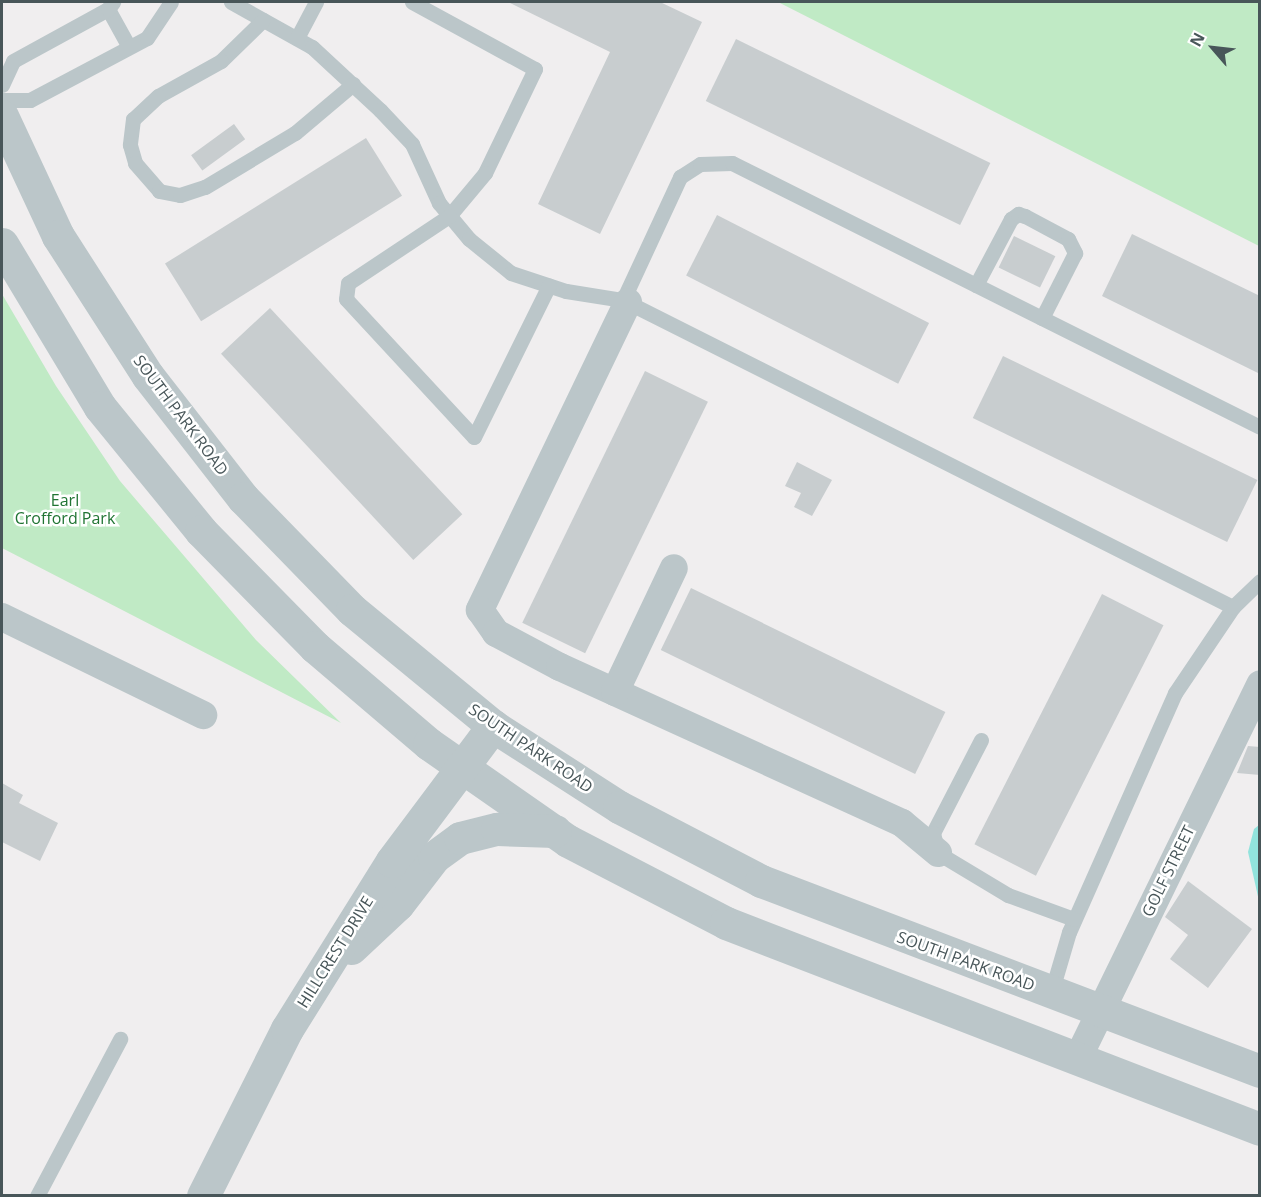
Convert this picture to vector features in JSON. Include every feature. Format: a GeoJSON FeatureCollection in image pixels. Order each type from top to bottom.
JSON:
{"type":"FeatureCollection","features":[{"type":"Feature","properties":{"kind":"street","name":"SOUTH PARK ROAD"},"geometry":{"type":"LineString","coordinates":[[2,116],[58,236],[148,376],[243,498],[352,610],[493,726],[619,807],[761,881],[1260,1071]]}},
{"type":"Feature","properties":{"kind":"street"},"geometry":{"type":"LineString","coordinates":[[3,248],[100,406],[201,531],[315,647],[429,744],[555,831],[726,923],[844,966],[1077,1060],[1260,1129]]}},
{"type":"Feature","properties":{"kind":"street"},"geometry":{"type":"LineString","coordinates":[[626,301],[480,610],[496,633],[615,692],[902,823],[938,853]]}},
{"type":"Feature","properties":{"kind":"street"},"geometry":{"type":"LineString","coordinates":[[615,692],[674,568]]}},
{"type":"Feature","properties":{"kind":"street"},"geometry":{"type":"LineString","coordinates":[[2,617],[203,716]]}},
{"type":"Feature","properties":{"kind":"street","name":"GOLF STREET"},"geometry":{"type":"LineString","coordinates":[[1077,1060],[1260,684]]}},
{"type":"Feature","properties":{"kind":"street","name":"HILLCREST DRIVE"},"geometry":{"type":"LineString","coordinates":[[203,1196],[287,1029],[392,861],[493,726]]}},
{"type":"Feature","properties":{"kind":"street"},"geometry":{"type":"LineString","coordinates":[[319,978],[398,904],[434,857],[460,838],[497,829],[555,831]]}},
{"type":"Feature","properties":{"kind":"lane"},"geometry":{"type":"LineString","coordinates":[[2,100],[30,100],[147,38],[171,2]]}},
{"type":"Feature","properties":{"kind":"lane"},"geometry":{"type":"LineString","coordinates":[[231,2],[297,39],[353,84],[412,144],[439,203],[449,216],[469,239],[511,273],[549,285],[626,301],[1233,608]]}},
{"type":"Feature","properties":{"kind":"lane"},"geometry":{"type":"LineString","coordinates":[[297,39],[316,2]]}},
{"type":"Feature","properties":{"kind":"lane"},"geometry":{"type":"LineString","coordinates":[[412,2],[535,69],[485,173],[449,216],[348,283],[346,299],[474,437],[549,285]]}},
{"type":"Feature","properties":{"kind":"lane"},"geometry":{"type":"LineString","coordinates":[[2,85],[13,61],[110,5],[129,47]]}},
{"type":"Feature","properties":{"kind":"lane"},"geometry":{"type":"LineString","coordinates":[[263,20],[221,61],[158,96],[133,119],[130,145],[135,163],[159,191],[180,195],[205,187],[296,133],[353,84]]}},
{"type":"Feature","properties":{"kind":"lane"},"geometry":{"type":"LineString","coordinates":[[626,301],[680,177],[700,164],[732,163],[1260,427]]}},
{"type":"Feature","properties":{"kind":"lane"},"geometry":{"type":"LineString","coordinates":[[976,285],[1011,219],[1018,214],[1025,216],[1068,239],[1076,253],[1042,318]]}},
{"type":"Feature","properties":{"kind":"lane"},"geometry":{"type":"LineString","coordinates":[[1051,993],[1074,919],[1175,693],[1233,608],[1260,581]]}},
{"type":"Feature","properties":{"kind":"lane"},"geometry":{"type":"LineString","coordinates":[[981,740],[933,833],[938,853],[1008,895],[1074,919]]}},
{"type":"Feature","properties":{"kind":"lane"},"geometry":{"type":"LineString","coordinates":[[37,1196],[120,1039]]}},
{"type":"Feature","properties":{"kind":"green space"},"geometry":{"type":"Polygon","coordinates":[[[778,2],[1259,2],[1259,246],[778,2]]]}},
{"type":"Feature","properties":{"kind":"green space","name":"Earl Crofford Park"},"geometry":{"type":"Polygon","coordinates":[[[2,294],[56,386],[120,481],[256,640],[341,723],[2,548],[2,294]]]}},
{"type":"Feature","properties":{"kind":"water"},"geometry":{"type":"Polygon","coordinates":[[[1259,825],[1259,901],[1248,852],[1254,829],[1259,825]]]}},
{"type":"Feature","properties":{"kind":"building"},"geometry":{"type":"Polygon","coordinates":[[[508,2],[660,2],[702,22],[600,234],[538,204],[610,52],[508,2]]]}},
{"type":"Feature","properties":{"kind":"building"},"geometry":{"type":"Polygon","coordinates":[[[736,39],[990,163],[960,225],[706,101],[736,39]]]}},
{"type":"Feature","properties":{"kind":"building"},"geometry":{"type":"Polygon","coordinates":[[[234,124],[245,139],[202,171],[191,155],[234,124]]]}},
{"type":"Feature","properties":{"kind":"building"},"geometry":{"type":"Polygon","coordinates":[[[366,138],[402,196],[201,321],[165,264],[366,138]]]}},
{"type":"Feature","properties":{"kind":"building"},"geometry":{"type":"Polygon","coordinates":[[[717,215],[929,323],[898,384],[686,276],[717,215]]]}},
{"type":"Feature","properties":{"kind":"building"},"geometry":{"type":"Polygon","coordinates":[[[1132,234],[1260,296],[1260,374],[1102,296],[1132,234]]]}},
{"type":"Feature","properties":{"kind":"building"},"geometry":{"type":"Polygon","coordinates":[[[1014,236],[1055,256],[1040,288],[999,267],[1014,236]]]}},
{"type":"Feature","properties":{"kind":"building"},"geometry":{"type":"Polygon","coordinates":[[[270,308],[462,514],[413,560],[221,354],[270,308]]]}},
{"type":"Feature","properties":{"kind":"building"},"geometry":{"type":"Polygon","coordinates":[[[1003,356],[1257,480],[1227,542],[973,418],[1003,356]]]}},
{"type":"Feature","properties":{"kind":"building"},"geometry":{"type":"Polygon","coordinates":[[[645,371],[708,402],[585,653],[522,623],[645,371]]]}},
{"type":"Feature","properties":{"kind":"building"},"geometry":{"type":"Polygon","coordinates":[[[797,462],[832,480],[812,516],[794,507],[801,493],[785,486],[797,462]]]}},
{"type":"Feature","properties":{"kind":"building"},"geometry":{"type":"Polygon","coordinates":[[[691,588],[945,712],[915,774],[661,650],[691,588]]]}},
{"type":"Feature","properties":{"kind":"building"},"geometry":{"type":"Polygon","coordinates":[[[1102,594],[1163,625],[1036,876],[974,844],[1102,594]]]}},
{"type":"Feature","properties":{"kind":"building"},"geometry":{"type":"Polygon","coordinates":[[[1248,746],[1260,747],[1260,775],[1237,773],[1248,746]]]}},
{"type":"Feature","properties":{"kind":"building"},"geometry":{"type":"Polygon","coordinates":[[[2,783],[23,795],[19,803],[58,823],[40,861],[2,842],[2,783]]]}},
{"type":"Feature","properties":{"kind":"building"},"geometry":{"type":"Polygon","coordinates":[[[1188,881],[1252,929],[1208,988],[1170,959],[1188,935],[1165,917],[1188,881]]]}}]}
